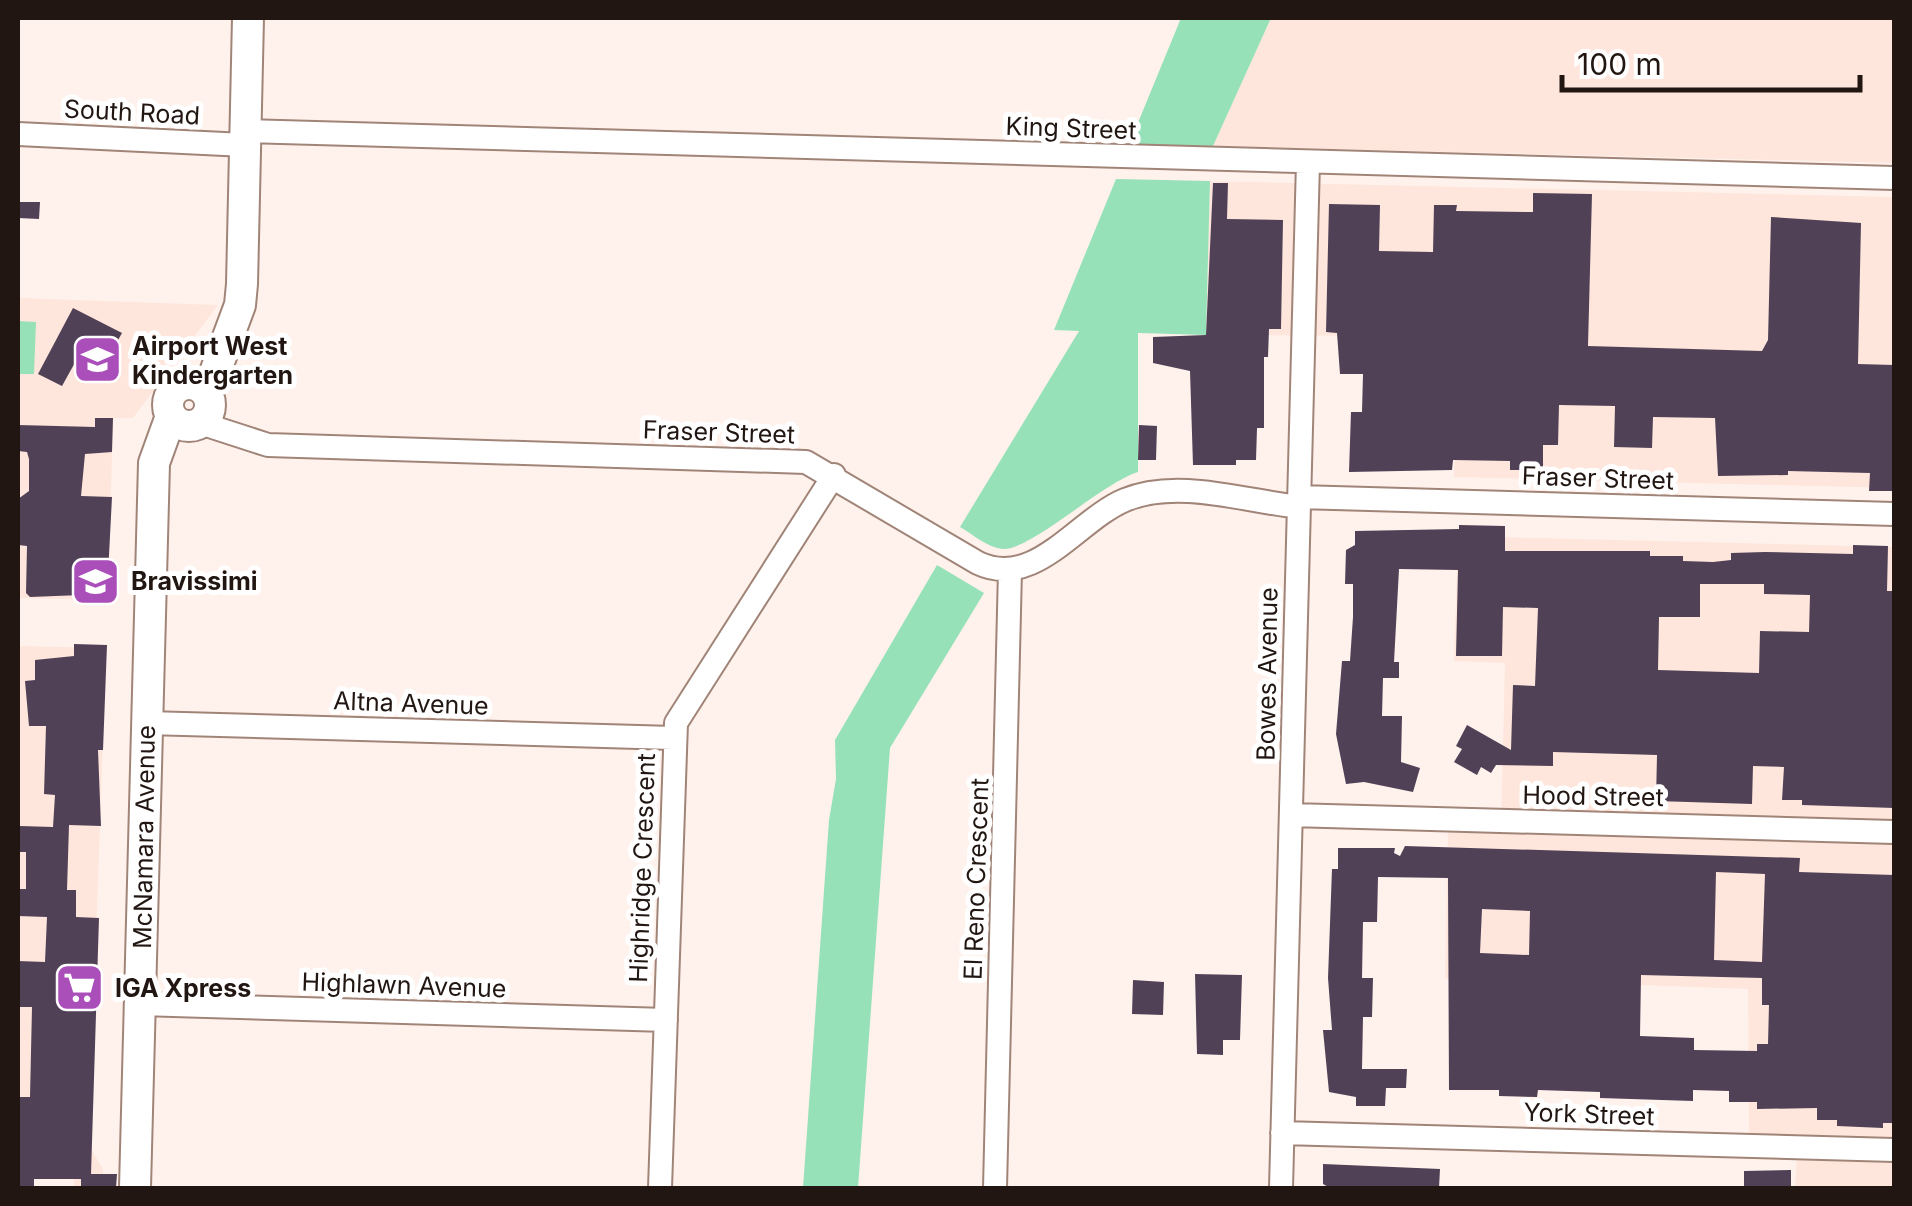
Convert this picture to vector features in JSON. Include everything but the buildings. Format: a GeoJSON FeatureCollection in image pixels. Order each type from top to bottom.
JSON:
{"type":"FeatureCollection","features":[{"type":"Feature","properties":{"kind":"street","name":"McNamara Avenue"},"geometry":{"type":"LineString","coordinates":[[134,1188],[154,486],[240,306],[248,18]]}},
{"type":"Feature","properties":{"kind":"street","name":"South Road"},"geometry":{"type":"LineString","coordinates":[[18,134],[245,138]]}},
{"type":"Feature","properties":{"kind":"street","name":"King Street"},"geometry":{"type":"LineString","coordinates":[[245,138],[1894,178]]}},
{"type":"Feature","properties":{"kind":"street","name":"Bowes Avenue"},"geometry":{"type":"LineString","coordinates":[[1281,1188],[1308,162]]}},
{"type":"Feature","properties":{"kind":"street","name":"Fraser Street"},"geometry":{"type":"LineString","coordinates":[[193,408],[268,445],[793,461],[834,475],[978,563],[1010,570],[1029,565],[1107,509],[1134,496],[1237,495],[1894,514]]}},
{"type":"Feature","properties":{"kind":"street","name":"Highridge Crescent"},"geometry":{"type":"LineString","coordinates":[[660,1188],[673,738],[688,699],[834,475]]}},
{"type":"Feature","properties":{"kind":"street","name":"El Reno Crescent"},"geometry":{"type":"LineString","coordinates":[[994,1188],[1010,570]]}},
{"type":"Feature","properties":{"kind":"street","name":"Altna Avenue"},"geometry":{"type":"LineString","coordinates":[[147,722],[673,738]]}},
{"type":"Feature","properties":{"kind":"street","name":"Hood Street"},"geometry":{"type":"LineString","coordinates":[[1291,815],[1894,832]]}},
{"type":"Feature","properties":{"kind":"street","name":"Highlawn Avenue"},"geometry":{"type":"LineString","coordinates":[[140,1004],[666,1020]]}},
{"type":"Feature","properties":{"kind":"street","name":"York Street"},"geometry":{"type":"LineString","coordinates":[[1282,1134],[1894,1150]]}},
{"type":"Feature","properties":{"kind":"shaded area"},"geometry":{"type":"Polygon","coordinates":[[[1271,18],[1894,18],[1894,163],[1213,146],[1271,18]]]}},
{"type":"Feature","properties":{"kind":"shaded area"},"geometry":{"type":"Polygon","coordinates":[[[1210,181],[1894,197],[1894,488],[1454,477],[1459,336],[1206,335],[1210,181]]]}},
{"type":"Feature","properties":{"kind":"shaded area"},"geometry":{"type":"Polygon","coordinates":[[[18,298],[218,305],[133,418],[113,418],[108,600],[18,598],[18,298]]]}},
{"type":"Feature","properties":{"kind":"shaded area"},"geometry":{"type":"Polygon","coordinates":[[[1458,536],[1894,547],[1894,1188],[1795,1188],[1798,1137],[1749,1135],[1748,989],[1445,978],[1448,831],[1501,831],[1505,663],[1454,661],[1458,536]]]}},
{"type":"Feature","properties":{"kind":"shaded area"},"geometry":{"type":"Polygon","coordinates":[[[18,646],[106,648],[89,1146],[103,1169],[103,1188],[74,1188],[75,1150],[18,1154],[18,646]]]}},
{"type":"Feature","properties":{"kind":"green space"},"geometry":{"type":"Polygon","coordinates":[[[1181,18],[1271,18],[1213,146],[1128,147],[1181,18]]]}},
{"type":"Feature","properties":{"kind":"green space"},"geometry":{"type":"Polygon","coordinates":[[[1116,179],[1210,181],[1206,335],[1138,333],[1138,472],[1105,489],[1030,540],[1014,547],[996,548],[960,527],[1079,331],[1054,330],[1116,179]]]}},
{"type":"Feature","properties":{"kind":"green space"},"geometry":{"type":"Polygon","coordinates":[[[18,321],[36,322],[34,374],[18,374],[18,321]]]}},
{"type":"Feature","properties":{"kind":"green space"},"geometry":{"type":"Polygon","coordinates":[[[937,565],[984,593],[890,748],[858,1188],[803,1188],[829,820],[836,779],[835,740],[937,565]]]}},
{"type":"Feature","properties":{"kind":"place","name":"Airport West Kindergarten"},"geometry":{"type":"Point","coordinates":[97,360]}},
{"type":"Feature","properties":{"kind":"place","name":"Bravissimi"},"geometry":{"type":"Point","coordinates":[96,581]}},
{"type":"Feature","properties":{"kind":"place","name":"IGA Xpress"},"geometry":{"type":"Point","coordinates":[80,988]}}]}
